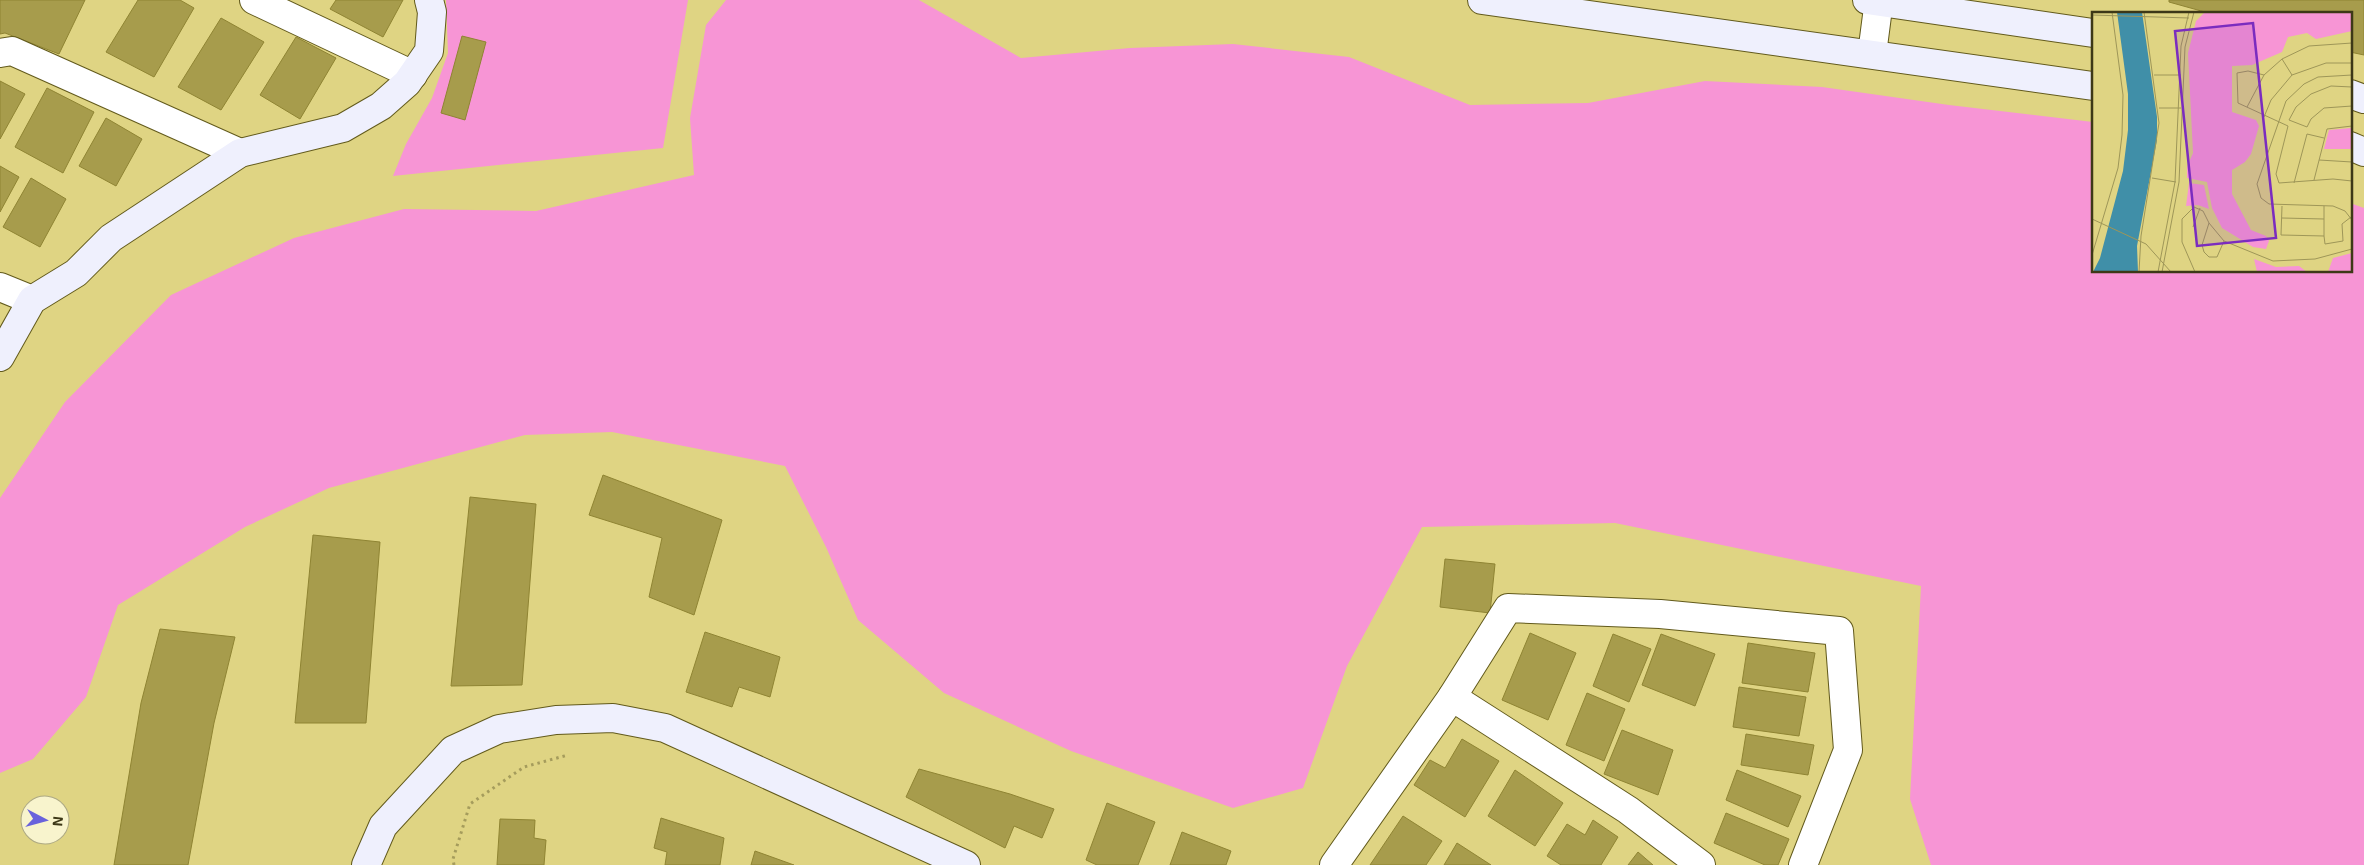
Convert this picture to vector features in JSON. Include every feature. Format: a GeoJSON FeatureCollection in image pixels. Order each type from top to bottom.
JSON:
{"type":"FeatureCollection","features":[{"type":"Feature","properties":{"kind":"street"},"geometry":{"type":"LineString","coordinates":[[254,0],[413,75]]}},
{"type":"Feature","properties":{"kind":"street"},"geometry":{"type":"LineString","coordinates":[[0,357],[32,300],[76,272],[111,238],[240,153],[343,128],[381,106],[407,83],[429,51],[432,12],[429,0]]}},
{"type":"Feature","properties":{"kind":"street"},"geometry":{"type":"LineString","coordinates":[[1482,0],[1513,2],[2092,86]]}},
{"type":"Feature","properties":{"kind":"street"},"geometry":{"type":"LineString","coordinates":[[1872,54],[1875,0],[2092,33]]}},
{"type":"Feature","properties":{"kind":"street"},"geometry":{"type":"LineString","coordinates":[[0,53],[12,51],[240,153]]}},
{"type":"Feature","properties":{"kind":"street"},"geometry":{"type":"LineString","coordinates":[[2352,95],[2364,99]]}},
{"type":"Feature","properties":{"kind":"street"},"geometry":{"type":"LineString","coordinates":[[2352,147],[2364,152]]}},
{"type":"Feature","properties":{"kind":"street"},"geometry":{"type":"LineString","coordinates":[[0,287],[32,300]]}},
{"type":"Feature","properties":{"kind":"street"},"geometry":{"type":"LineString","coordinates":[[1334,865],[1452,697],[1508,608],[1660,614],[1839,630],[1848,750],[1803,865]]}},
{"type":"Feature","properties":{"kind":"street"},"geometry":{"type":"LineString","coordinates":[[1452,697],[1628,810],[1701,865]]}},
{"type":"Feature","properties":{"kind":"street"},"geometry":{"type":"LineString","coordinates":[[366,865],[383,826],[453,750],[499,729],[556,720],[613,718],[665,728],[966,865]]}},
{"type":"Feature","properties":{"kind":"path"},"geometry":{"type":"LineString","coordinates":[[454,865],[453,859],[470,804],[524,767],[576,753]]}},
{"type":"Feature","properties":{"kind":"shaded area"},"geometry":{"type":"Polygon","coordinates":[[[446,0],[688,0],[663,148],[393,176],[406,144],[432,98],[448,53],[446,0]]]}},
{"type":"Feature","properties":{"kind":"shaded area"},"geometry":{"type":"Polygon","coordinates":[[[726,0],[919,0],[1021,58],[1130,48],[1233,44],[1349,57],[1470,105],[1588,103],[1705,81],[1822,87],[1949,105],[2092,122],[2092,272],[2352,272],[2352,204],[2364,208],[2364,865],[1931,865],[1910,799],[1921,586],[1615,523],[1422,527],[1347,666],[1303,788],[1233,808],[1071,751],[944,693],[858,620],[826,547],[785,466],[612,432],[525,435],[329,488],[245,527],[118,605],[86,697],[33,759],[0,773],[0,498],[65,402],[171,295],[294,238],[404,209],[536,211],[694,175],[690,118],[706,25],[726,0]]]}},
{"type":"Feature","properties":{"kind":"building"},"geometry":{"type":"Polygon","coordinates":[[[0,0],[85,0],[59,54],[5,33],[0,34],[0,0]]]}},
{"type":"Feature","properties":{"kind":"building"},"geometry":{"type":"Polygon","coordinates":[[[138,0],[180,0],[194,8],[154,77],[106,52],[138,0]]]}},
{"type":"Feature","properties":{"kind":"building"},"geometry":{"type":"Polygon","coordinates":[[[336,0],[403,0],[383,37],[330,9],[336,0]]]}},
{"type":"Feature","properties":{"kind":"building"},"geometry":{"type":"Polygon","coordinates":[[[2169,0],[2364,0],[2364,55],[2352,52],[2352,12],[2205,12],[2169,2],[2169,0]]]}},
{"type":"Feature","properties":{"kind":"building"},"geometry":{"type":"Polygon","coordinates":[[[221,18],[264,42],[221,110],[178,87],[221,18]]]}},
{"type":"Feature","properties":{"kind":"building"},"geometry":{"type":"Polygon","coordinates":[[[462,36],[486,42],[465,120],[441,113],[462,36]]]}},
{"type":"Feature","properties":{"kind":"building"},"geometry":{"type":"Polygon","coordinates":[[[296,37],[336,58],[300,119],[260,95],[296,37]]]}},
{"type":"Feature","properties":{"kind":"building"},"geometry":{"type":"Polygon","coordinates":[[[0,81],[25,94],[0,139],[0,81]]]}},
{"type":"Feature","properties":{"kind":"building"},"geometry":{"type":"Polygon","coordinates":[[[47,88],[94,112],[63,173],[15,147],[47,88]]]}},
{"type":"Feature","properties":{"kind":"building"},"geometry":{"type":"Polygon","coordinates":[[[106,118],[142,139],[116,186],[79,166],[106,118]]]}},
{"type":"Feature","properties":{"kind":"building"},"geometry":{"type":"Polygon","coordinates":[[[0,166],[19,177],[0,212],[0,166]]]}},
{"type":"Feature","properties":{"kind":"building"},"geometry":{"type":"Polygon","coordinates":[[[31,178],[66,199],[40,247],[3,227],[31,178]]]}},
{"type":"Feature","properties":{"kind":"building"},"geometry":{"type":"Polygon","coordinates":[[[603,475],[722,520],[694,615],[649,597],[662,538],[589,515],[603,475]]]}},
{"type":"Feature","properties":{"kind":"building"},"geometry":{"type":"Polygon","coordinates":[[[470,497],[536,504],[522,685],[451,686],[470,497]]]}},
{"type":"Feature","properties":{"kind":"building"},"geometry":{"type":"Polygon","coordinates":[[[313,535],[380,542],[366,723],[295,723],[313,535]]]}},
{"type":"Feature","properties":{"kind":"building"},"geometry":{"type":"Polygon","coordinates":[[[1445,559],[1495,564],[1490,613],[1440,607],[1445,559]]]}},
{"type":"Feature","properties":{"kind":"building"},"geometry":{"type":"Polygon","coordinates":[[[160,629],[235,637],[214,723],[188,865],[114,865],[141,703],[160,629]]]}},
{"type":"Feature","properties":{"kind":"building"},"geometry":{"type":"Polygon","coordinates":[[[705,632],[780,657],[770,697],[739,687],[732,707],[686,692],[705,632]]]}},
{"type":"Feature","properties":{"kind":"building"},"geometry":{"type":"Polygon","coordinates":[[[1530,633],[1576,653],[1548,720],[1502,700],[1530,633]]]}},
{"type":"Feature","properties":{"kind":"building"},"geometry":{"type":"Polygon","coordinates":[[[1613,634],[1651,649],[1629,702],[1593,686],[1613,634]]]}},
{"type":"Feature","properties":{"kind":"building"},"geometry":{"type":"Polygon","coordinates":[[[1661,634],[1715,654],[1695,706],[1642,685],[1661,634]]]}},
{"type":"Feature","properties":{"kind":"building"},"geometry":{"type":"Polygon","coordinates":[[[1748,643],[1815,653],[1808,692],[1742,683],[1748,643]]]}},
{"type":"Feature","properties":{"kind":"building"},"geometry":{"type":"Polygon","coordinates":[[[1739,687],[1806,697],[1799,736],[1733,727],[1739,687]]]}},
{"type":"Feature","properties":{"kind":"building"},"geometry":{"type":"Polygon","coordinates":[[[1587,693],[1625,709],[1604,761],[1566,745],[1587,693]]]}},
{"type":"Feature","properties":{"kind":"building"},"geometry":{"type":"Polygon","coordinates":[[[1622,730],[1673,750],[1658,795],[1604,774],[1622,730]]]}},
{"type":"Feature","properties":{"kind":"building"},"geometry":{"type":"Polygon","coordinates":[[[1746,734],[1814,745],[1808,775],[1741,765],[1746,734]]]}},
{"type":"Feature","properties":{"kind":"building"},"geometry":{"type":"Polygon","coordinates":[[[1462,739],[1499,761],[1465,817],[1414,785],[1430,760],[1445,768],[1462,739]]]}},
{"type":"Feature","properties":{"kind":"building"},"geometry":{"type":"Polygon","coordinates":[[[919,769],[1010,794],[1054,809],[1042,838],[1014,826],[1005,848],[906,797],[919,769]]]}},
{"type":"Feature","properties":{"kind":"building"},"geometry":{"type":"Polygon","coordinates":[[[1515,770],[1563,803],[1535,846],[1488,816],[1515,770]]]}},
{"type":"Feature","properties":{"kind":"building"},"geometry":{"type":"Polygon","coordinates":[[[1737,770],[1801,796],[1788,827],[1726,800],[1737,770]]]}},
{"type":"Feature","properties":{"kind":"building"},"geometry":{"type":"Polygon","coordinates":[[[1107,803],[1155,822],[1138,865],[1097,865],[1086,860],[1107,803]]]}},
{"type":"Feature","properties":{"kind":"building"},"geometry":{"type":"Polygon","coordinates":[[[1726,813],[1789,839],[1778,865],[1765,865],[1714,843],[1726,813]]]}},
{"type":"Feature","properties":{"kind":"building"},"geometry":{"type":"Polygon","coordinates":[[[1403,816],[1442,841],[1426,865],[1370,865],[1403,816]]]}},
{"type":"Feature","properties":{"kind":"building"},"geometry":{"type":"Polygon","coordinates":[[[661,818],[724,838],[720,865],[665,865],[667,852],[654,848],[661,818]]]}},
{"type":"Feature","properties":{"kind":"building"},"geometry":{"type":"Polygon","coordinates":[[[500,819],[535,820],[534,838],[546,840],[544,865],[497,865],[500,819]]]}},
{"type":"Feature","properties":{"kind":"building"},"geometry":{"type":"Polygon","coordinates":[[[1593,820],[1618,837],[1601,865],[1561,865],[1547,856],[1567,824],[1585,835],[1593,820]]]}},
{"type":"Feature","properties":{"kind":"building"},"geometry":{"type":"Polygon","coordinates":[[[1182,832],[1231,851],[1226,865],[1170,865],[1182,832]]]}},
{"type":"Feature","properties":{"kind":"building"},"geometry":{"type":"Polygon","coordinates":[[[1457,843],[1491,865],[1444,865],[1457,843]]]}},
{"type":"Feature","properties":{"kind":"building"},"geometry":{"type":"Polygon","coordinates":[[[755,851],[794,865],[751,865],[755,851]]]}},
{"type":"Feature","properties":{"kind":"building"},"geometry":{"type":"Polygon","coordinates":[[[1638,852],[1653,865],[1628,865],[1638,852]]]}}]}
